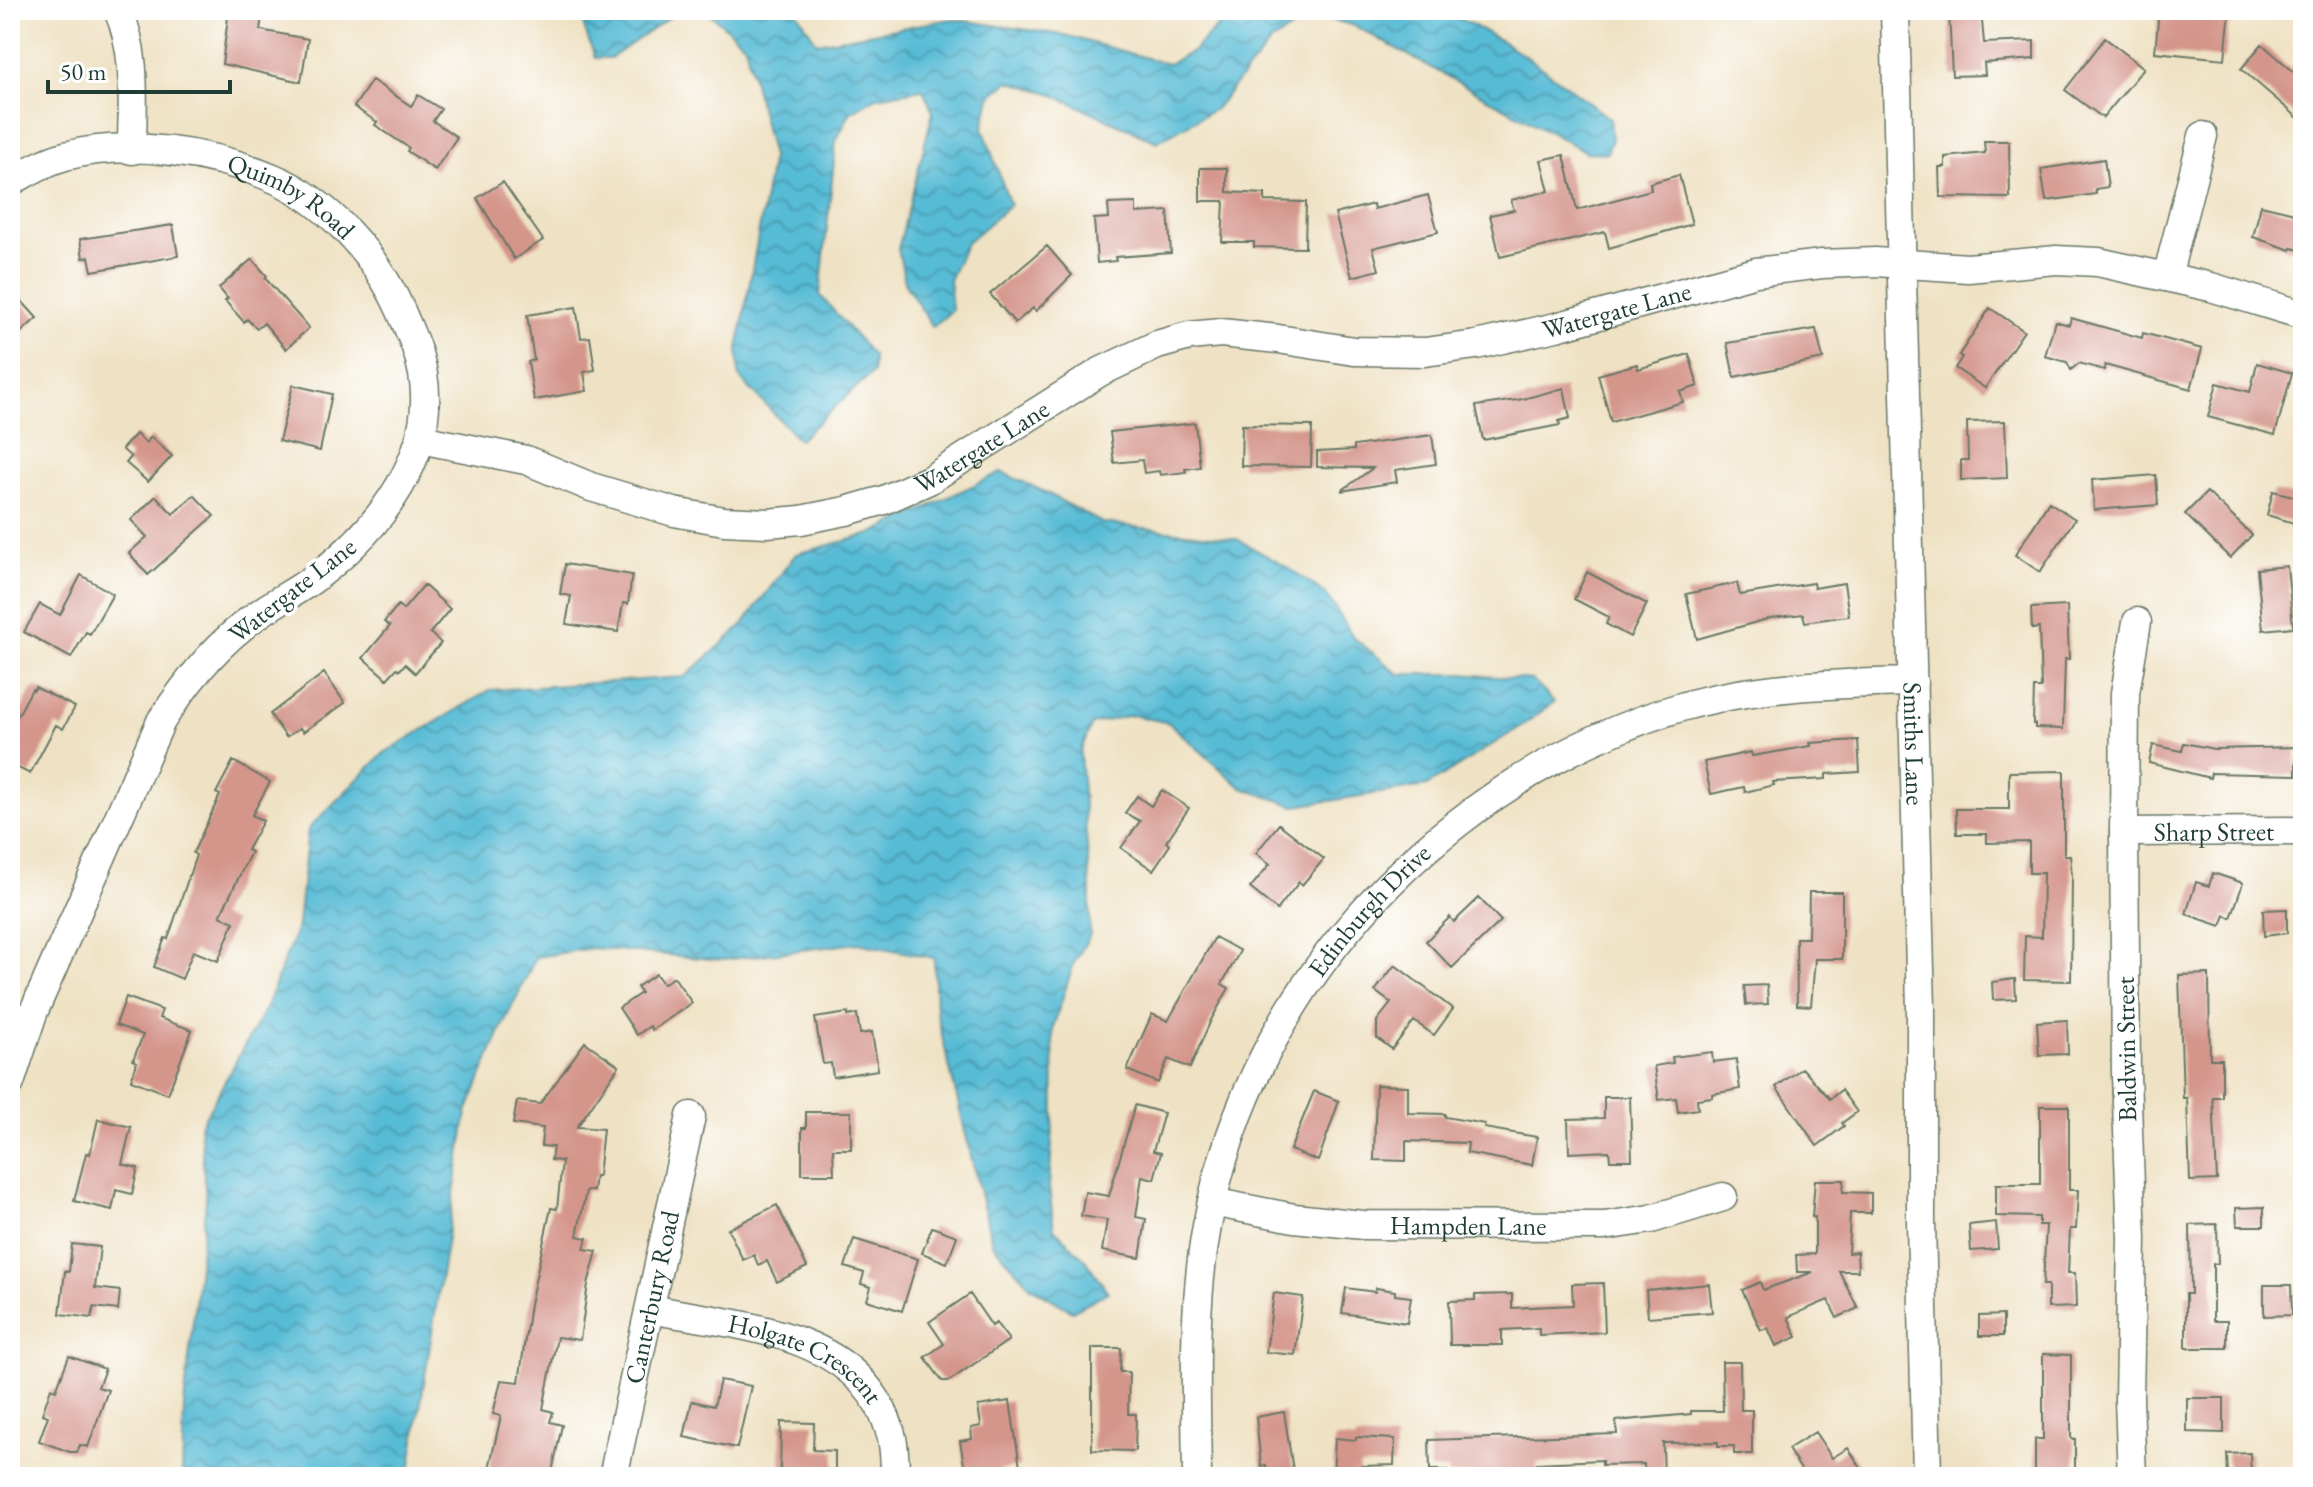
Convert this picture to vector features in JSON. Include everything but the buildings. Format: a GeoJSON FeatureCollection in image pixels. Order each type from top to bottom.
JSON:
{"type":"FeatureCollection","features":[{"type":"Feature","properties":{"kind":"street"},"geometry":{"type":"LineString","coordinates":[[118,10],[129,44],[132,70],[132,150]]}},
{"type":"Feature","properties":{"kind":"street","name":"Smiths Lane"},"geometry":{"type":"LineString","coordinates":[[1895,10],[1921,1009],[1921,1221],[1927,1477]]}},
{"type":"Feature","properties":{"kind":"street"},"geometry":{"type":"LineString","coordinates":[[2167,277],[2203,136]]}},
{"type":"Feature","properties":{"kind":"street","name":"Quimby Road"},"geometry":{"type":"LineString","coordinates":[[10,182],[64,157],[132,150],[207,157],[250,168],[282,182],[316,204],[346,231],[377,268],[397,302],[416,347],[423,376],[425,406],[420,439]]}},
{"type":"Feature","properties":{"kind":"street","name":"Watergate Lane"},"geometry":{"type":"LineString","coordinates":[[10,1083],[33,1013],[161,721],[185,685],[213,652],[245,624],[317,576],[351,548],[379,517],[400,485],[420,439],[526,460],[591,487],[674,512],[724,521],[767,523],[801,520],[884,500],[929,480],[1100,372],[1157,345],[1189,336],[1221,333],[1354,351],[1425,352],[1476,345],[1556,327],[1756,272],[1822,264],[1968,268],[2098,262],[2211,287],[2303,315]]}},
{"type":"Feature","properties":{"kind":"street","name":"Baldwin Street"},"geometry":{"type":"LineString","coordinates":[[2132,1477],[2129,1400],[2132,1239],[2126,1075],[2124,832],[2125,693],[2137,622]]}},
{"type":"Feature","properties":{"kind":"street","name":"Edinburgh Drive"},"geometry":{"type":"LineString","coordinates":[[1197,1477],[1195,1339],[1199,1274],[1212,1202],[1227,1149],[1249,1090],[1276,1034],[1309,981],[1377,895],[1418,853],[1473,809],[1514,782],[1577,748],[1683,707],[1739,695],[1812,685],[1913,682]]}},
{"type":"Feature","properties":{"kind":"street","name":"Sharp Street"},"geometry":{"type":"LineString","coordinates":[[2124,832],[2303,831]]}},
{"type":"Feature","properties":{"kind":"street","name":"Canterbury Road"},"geometry":{"type":"LineString","coordinates":[[613,1477],[691,1116]]}},
{"type":"Feature","properties":{"kind":"street","name":"Hampden Lane"},"geometry":{"type":"LineString","coordinates":[[1212,1202],[1294,1218],[1363,1225],[1604,1226],[1651,1219],[1723,1197]]}},
{"type":"Feature","properties":{"kind":"street","name":"Holgate Crescent"},"geometry":{"type":"LineString","coordinates":[[650,1309],[770,1332],[816,1346],[844,1364],[867,1387],[886,1418],[893,1437],[896,1477]]}},
{"type":"Feature","properties":{"kind":"water"},"geometry":{"type":"Polygon","coordinates":[[[578,10],[680,10],[611,58],[595,58],[578,10]]]}},
{"type":"Feature","properties":{"kind":"water"},"geometry":{"type":"Polygon","coordinates":[[[693,10],[796,10],[817,43],[951,19],[1064,35],[1168,64],[1192,52],[1233,10],[1439,10],[1507,44],[1570,88],[1610,119],[1612,139],[1607,153],[1586,152],[1355,26],[1314,15],[1272,41],[1215,109],[1157,142],[1050,93],[1008,81],[990,97],[983,128],[1010,205],[966,243],[949,280],[952,310],[933,327],[906,286],[898,249],[933,112],[923,89],[877,97],[850,113],[836,141],[820,295],[873,356],[873,372],[799,440],[739,377],[738,349],[772,157],[745,45],[713,16],[693,10]]]}},
{"type":"Feature","properties":{"kind":"water"},"geometry":{"type":"Polygon","coordinates":[[[1001,472],[1102,523],[1237,539],[1287,567],[1326,594],[1354,638],[1399,674],[1462,674],[1532,680],[1554,702],[1427,786],[1295,806],[1242,788],[1169,723],[1132,715],[1092,724],[1080,752],[1090,888],[1090,935],[1074,963],[1053,1027],[1054,1112],[1049,1187],[1054,1229],[1084,1258],[1108,1292],[1072,1311],[1031,1287],[992,1243],[936,1011],[934,958],[858,943],[722,960],[592,948],[536,957],[500,1031],[467,1112],[409,1477],[182,1477],[184,1405],[206,1200],[200,1126],[267,1005],[298,925],[308,829],[384,753],[490,690],[685,677],[740,628],[796,554],[871,534],[1001,472]]]}}]}
